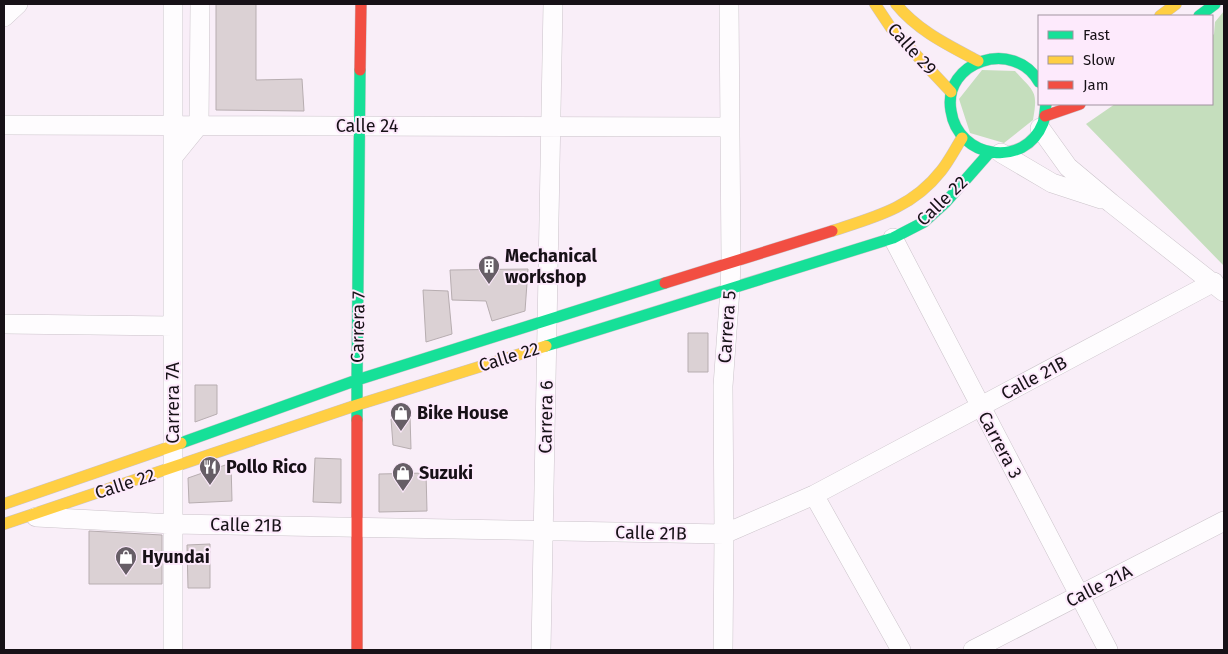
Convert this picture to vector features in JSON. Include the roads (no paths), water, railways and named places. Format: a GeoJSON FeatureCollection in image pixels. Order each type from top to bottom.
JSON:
{"type":"FeatureCollection","features":[{"type":"Feature","properties":{"kind":"main road","name":"Carrera 7"},"geometry":{"type":"LineString","coordinates":[[357,650],[357,380],[361,4]]}},
{"type":"Feature","properties":{"kind":"main road","name":"Calle 29"},"geometry":{"type":"LineString","coordinates":[[875,4],[892,28],[951,92]]}},
{"type":"Feature","properties":{"kind":"main road","name":"Calle 29"},"geometry":{"type":"LineString","coordinates":[[896,4],[902,12],[931,35],[978,61]]}},
{"type":"Feature","properties":{"kind":"main road"},"geometry":{"type":"LineString","coordinates":[[1161,15],[1176,4]]}},
{"type":"Feature","properties":{"kind":"main road"},"geometry":{"type":"LineString","coordinates":[[1199,15],[1215,4]]}},
{"type":"Feature","properties":{"kind":"main road"},"geometry":{"type":"LineString","coordinates":[[1034,68],[1004,58],[992,58],[978,61],[966,69],[957,79],[951,92],[949,108],[953,124],[962,138],[974,148],[995,153],[1013,151],[1024,146],[1033,138],[1042,122],[1046,105]]}},
{"type":"Feature","properties":{"kind":"main road"},"geometry":{"type":"LineString","coordinates":[[1042,122],[1078,105]]}},
{"type":"Feature","properties":{"kind":"main road","name":"Calle 22"},"geometry":{"type":"LineString","coordinates":[[4,504],[357,380],[882,215],[910,200],[941,171],[962,138]]}},
{"type":"Feature","properties":{"kind":"main road","name":"Calle 22"},"geometry":{"type":"LineString","coordinates":[[4,524],[357,405],[893,238],[924,222],[995,153]]}},
{"type":"Feature","properties":{"kind":"street"},"geometry":{"type":"LineString","coordinates":[[4,17],[18,4]]}},
{"type":"Feature","properties":{"kind":"street","name":"Carrera 7A"},"geometry":{"type":"LineString","coordinates":[[172,4],[173,650]]}},
{"type":"Feature","properties":{"kind":"street"},"geometry":{"type":"LineString","coordinates":[[173,157],[199,126],[200,4]]}},
{"type":"Feature","properties":{"kind":"street","name":"Carrera 6"},"geometry":{"type":"LineString","coordinates":[[541,650],[553,4]]}},
{"type":"Feature","properties":{"kind":"street","name":"Carrera 5"},"geometry":{"type":"LineString","coordinates":[[723,650],[723,386],[731,262],[729,4]]}},
{"type":"Feature","properties":{"kind":"street"},"geometry":{"type":"LineString","coordinates":[[1042,122],[1068,167],[1219,287]]}},
{"type":"Feature","properties":{"kind":"street","name":"Calle 24"},"geometry":{"type":"LineString","coordinates":[[4,125],[730,127]]}},
{"type":"Feature","properties":{"kind":"street"},"geometry":{"type":"LineString","coordinates":[[995,153],[1052,182],[1111,203]]}},
{"type":"Feature","properties":{"kind":"street","name":"Carrera 3"},"geometry":{"type":"LineString","coordinates":[[893,238],[1108,650]]}},
{"type":"Feature","properties":{"kind":"street","name":"Calle 21B"},"geometry":{"type":"LineString","coordinates":[[27,517],[173,524],[724,534],[814,495],[980,407],[1219,287]]}},
{"type":"Feature","properties":{"kind":"street"},"geometry":{"type":"LineString","coordinates":[[4,324],[173,326]]}},
{"type":"Feature","properties":{"kind":"street"},"geometry":{"type":"LineString","coordinates":[[814,495],[901,650]]}},
{"type":"Feature","properties":{"kind":"street","name":"Calle 21A"},"geometry":{"type":"LineString","coordinates":[[973,650],[1224,522]]}},
{"type":"Feature","properties":{"kind":"place","name":"Mechanical workshop"},"geometry":{"type":"Point","coordinates":[489,285]}},
{"type":"Feature","properties":{"kind":"place","name":"Bike House"},"geometry":{"type":"Point","coordinates":[401,432]}},
{"type":"Feature","properties":{"kind":"place","name":"Pollo Rico"},"geometry":{"type":"Point","coordinates":[210,486]}},
{"type":"Feature","properties":{"kind":"place","name":"Suzuki"},"geometry":{"type":"Point","coordinates":[403,492]}},
{"type":"Feature","properties":{"kind":"place","name":"Hyundai"},"geometry":{"type":"Point","coordinates":[126,576]}}]}
